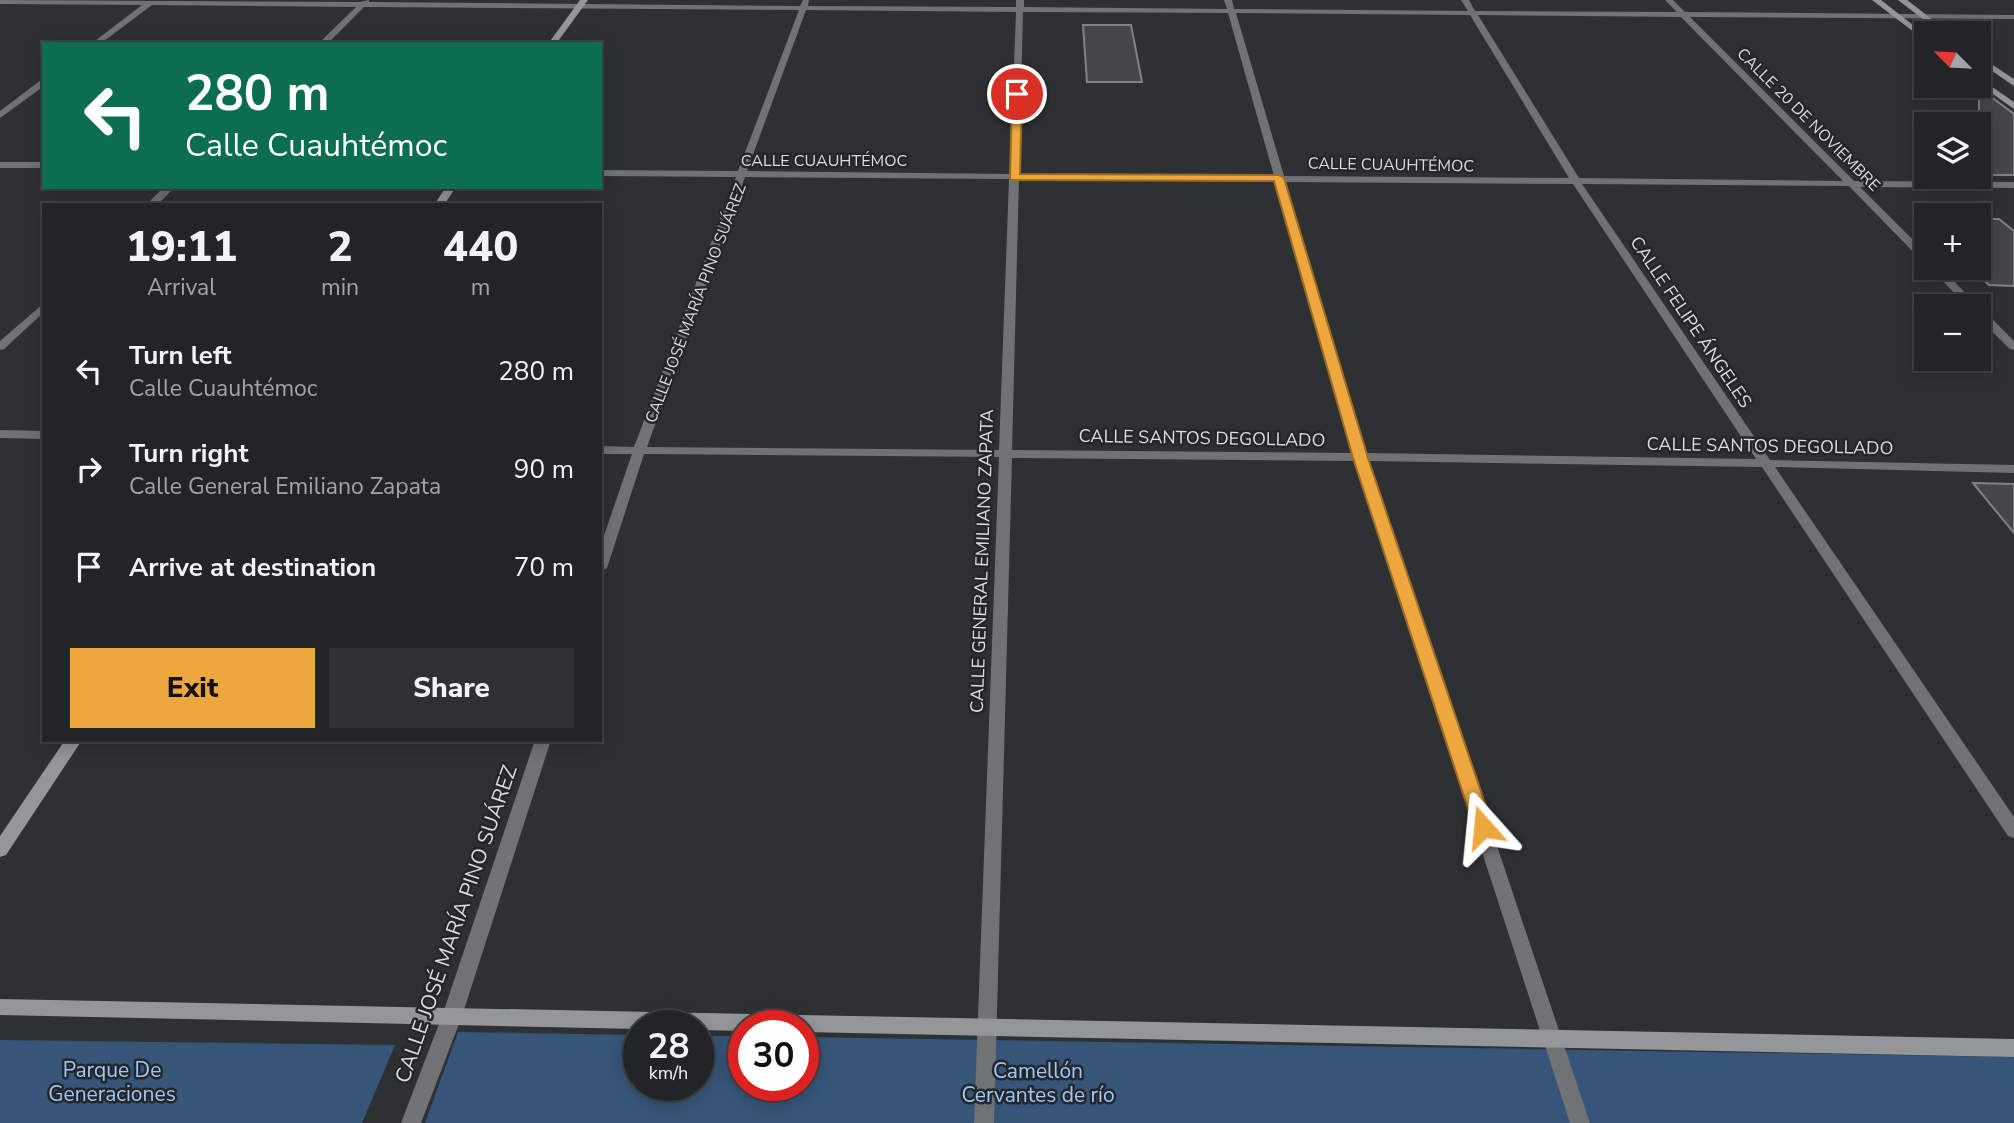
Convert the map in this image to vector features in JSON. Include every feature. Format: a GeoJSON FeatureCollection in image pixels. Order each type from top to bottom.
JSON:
{"type":"FeatureCollection","features":[{"type":"Feature","properties":{"kind":"street","name":"CALLE FELIPE ÁNGELES"},"geometry":{"type":"LineString","coordinates":[[1465,0],[1576,182],[2014,831]]}},
{"type":"Feature","properties":{"kind":"street","name":"CALLE 20 DE NOVIEMBRE"},"geometry":{"type":"LineString","coordinates":[[1669,0],[1914,247]]}},
{"type":"Feature","properties":{"kind":"street"},"geometry":{"type":"LineString","coordinates":[[1876,0],[1914,30]]}},
{"type":"Feature","properties":{"kind":"street"},"geometry":{"type":"LineString","coordinates":[[1902,0],[1930,21]]}},
{"type":"Feature","properties":{"kind":"street"},"geometry":{"type":"LineString","coordinates":[[0,2],[1230,7],[1475,15],[2014,17]]}},
{"type":"Feature","properties":{"kind":"street"},"geometry":{"type":"LineString","coordinates":[[98,42],[151,2]]}},
{"type":"Feature","properties":{"kind":"street"},"geometry":{"type":"LineString","coordinates":[[324,42],[366,2]]}},
{"type":"Feature","properties":{"kind":"street"},"geometry":{"type":"LineString","coordinates":[[553,42],[581,4]]}},
{"type":"Feature","properties":{"kind":"street","name":"CALLE JOSÉ MARÍA PINO SUÁREZ"},"geometry":{"type":"LineString","coordinates":[[602,562],[639,451],[805,4]]}},
{"type":"Feature","properties":{"kind":"street","name":"CALLE GENERAL EMILIANO ZAPATA"},"geometry":{"type":"LineString","coordinates":[[984,1123],[1020,6]]}},
{"type":"Feature","properties":{"kind":"street"},"geometry":{"type":"LineString","coordinates":[[1230,7],[1361,458],[1580,1123]]}},
{"type":"Feature","properties":{"kind":"street"},"geometry":{"type":"LineString","coordinates":[[1992,67],[2014,83]]}},
{"type":"Feature","properties":{"kind":"street"},"geometry":{"type":"LineString","coordinates":[[0,115],[42,84]]}},
{"type":"Feature","properties":{"kind":"street"},"geometry":{"type":"LineString","coordinates":[[1992,90],[2014,106]]}},
{"type":"Feature","properties":{"kind":"street"},"geometry":{"type":"LineString","coordinates":[[0,164],[42,165]]}},
{"type":"Feature","properties":{"kind":"street","name":"CALLE CUAUHTÉMOC"},"geometry":{"type":"LineString","coordinates":[[602,173],[2014,185]]}},
{"type":"Feature","properties":{"kind":"street"},"geometry":{"type":"LineString","coordinates":[[153,203],[168,189]]}},
{"type":"Feature","properties":{"kind":"street"},"geometry":{"type":"LineString","coordinates":[[1947,280],[1961,294]]}},
{"type":"Feature","properties":{"kind":"street"},"geometry":{"type":"LineString","coordinates":[[0,347],[42,308]]}},
{"type":"Feature","properties":{"kind":"street"},"geometry":{"type":"LineString","coordinates":[[1991,324],[2014,347]]}},
{"type":"Feature","properties":{"kind":"street"},"geometry":{"type":"LineString","coordinates":[[0,434],[42,435]]}},
{"type":"Feature","properties":{"kind":"street","name":"CALLE SANTOS DEGOLLADO"},"geometry":{"type":"LineString","coordinates":[[602,450],[1581,459],[2014,469]]}},
{"type":"Feature","properties":{"kind":"street"},"geometry":{"type":"LineString","coordinates":[[0,850],[73,742]]}},
{"type":"Feature","properties":{"kind":"street","name":"CALLE JOSÉ MARÍA PINO SUÁREZ"},"geometry":{"type":"LineString","coordinates":[[411,1123],[452,1016],[542,742]]}},
{"type":"Feature","properties":{"kind":"street"},"geometry":{"type":"LineString","coordinates":[[0,1007],[2014,1048]]}},
{"type":"Feature","properties":{"kind":"green space","name":"Camellón Cervantes de río"},"geometry":{"type":"Polygon","coordinates":[[[458,1032],[623,1035],[623,1101],[714,1101],[714,1036],[728,1036],[728,1101],[819,1101],[819,1037],[2014,1057],[2014,1123],[425,1123],[458,1032]]]}},
{"type":"Feature","properties":{"kind":"green space","name":"Parque De Generaciones"},"geometry":{"type":"Polygon","coordinates":[[[0,1040],[395,1045],[362,1123],[0,1123],[0,1040]]]}},
{"type":"Feature","properties":{"kind":"building"},"geometry":{"type":"Polygon","coordinates":[[[1083,25],[1131,25],[1142,82],[1087,82],[1083,25]]]}},
{"type":"Feature","properties":{"kind":"building"},"geometry":{"type":"Polygon","coordinates":[[[1979,98],[1992,98],[2014,114],[2014,175],[1991,175],[1991,112],[1979,112],[1979,98]]]}},
{"type":"Feature","properties":{"kind":"building"},"geometry":{"type":"Polygon","coordinates":[[[1991,219],[1999,219],[2014,231],[2014,286],[1989,285],[1984,280],[1991,280],[1991,219]]]}},
{"type":"Feature","properties":{"kind":"building"},"geometry":{"type":"Polygon","coordinates":[[[1973,483],[2014,484],[2014,533],[1973,483]]]}},
{"type":"Feature","properties":{"kind":"route"},"geometry":{"type":"LineString","coordinates":[[1017,94],[1014,177],[1279,178],[1361,458],[1483,827]]}}]}
